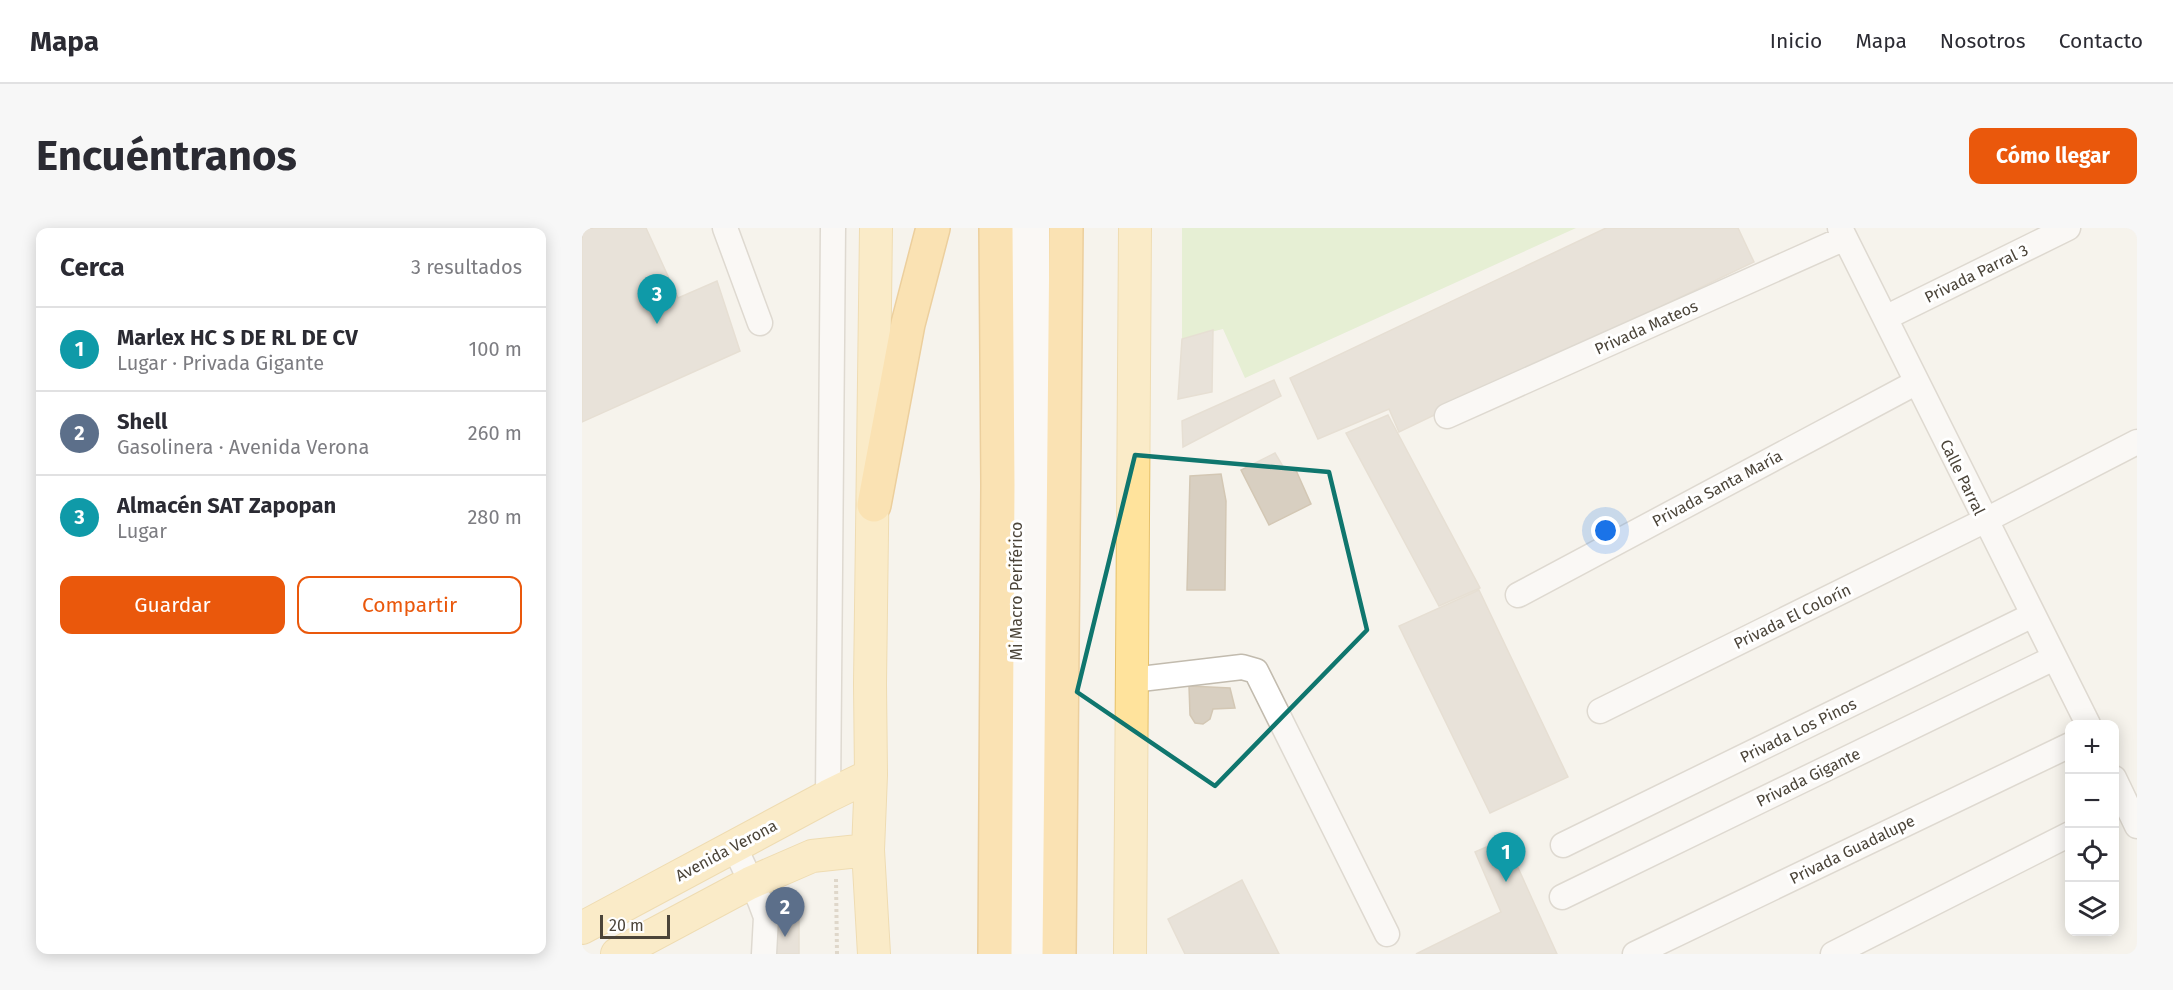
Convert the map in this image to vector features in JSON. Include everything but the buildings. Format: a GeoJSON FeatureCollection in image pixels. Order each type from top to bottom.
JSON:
{"type":"FeatureCollection","features":[{"type":"Feature","properties":{"kind":"highway"},"geometry":{"type":"LineString","coordinates":[[874,505],[908,324],[933,228]]}},
{"type":"Feature","properties":{"kind":"highway"},"geometry":{"type":"LineString","coordinates":[[995,954],[998,497],[996,228]]}},
{"type":"Feature","properties":{"kind":"highway"},"geometry":{"type":"LineString","coordinates":[[1059,954],[1066,228]]}},
{"type":"Feature","properties":{"kind":"main road"},"geometry":{"type":"LineString","coordinates":[[874,954],[868,850],[872,775],[870,684],[876,228]]}},
{"type":"Feature","properties":{"kind":"main road"},"geometry":{"type":"LineString","coordinates":[[1130,954],[1135,228]]}},
{"type":"Feature","properties":{"kind":"main road","name":"Avenida Verona"},"geometry":{"type":"LineString","coordinates":[[582,928],[828,796],[872,775]]}},
{"type":"Feature","properties":{"kind":"main road"},"geometry":{"type":"LineString","coordinates":[[617,954],[750,883],[812,856],[868,850]]}},
{"type":"Feature","properties":{"kind":"street"},"geometry":{"type":"LineString","coordinates":[[725,228],[760,323]]}},
{"type":"Feature","properties":{"kind":"street"},"geometry":{"type":"LineString","coordinates":[[828,796],[833,228]]}},
{"type":"Feature","properties":{"kind":"street","name":"Mi Macro Periférico"},"geometry":{"type":"LineString","coordinates":[[1016,228],[1019,954]]}},
{"type":"Feature","properties":{"kind":"street","name":"Mi Macro Periférico"},"geometry":{"type":"LineString","coordinates":[[1037,228],[1038,954]]}},
{"type":"Feature","properties":{"kind":"street","name":"Privada Parral 3"},"geometry":{"type":"LineString","coordinates":[[1885,318],[2064,229]]}},
{"type":"Feature","properties":{"kind":"street","name":"Calle Parral"},"geometry":{"type":"LineString","coordinates":[[1842,233],[1984,521],[2086,720]]}},
{"type":"Feature","properties":{"kind":"street","name":"Privada Mateos"},"geometry":{"type":"LineString","coordinates":[[1447,416],[1842,233]]}},
{"type":"Feature","properties":{"kind":"street","name":"Privada Santa María"},"geometry":{"type":"LineString","coordinates":[[1518,595],[1917,382]]}},
{"type":"Feature","properties":{"kind":"street","name":"Privada El Colorín"},"geometry":{"type":"LineString","coordinates":[[1600,711],[1984,521],[2137,442]]}},
{"type":"Feature","properties":{"kind":"street","name":"Privada Los Pinos"},"geometry":{"type":"LineString","coordinates":[[1563,845],[2033,615]]}},
{"type":"Feature","properties":{"kind":"street","name":"Privada Gigante"},"geometry":{"type":"LineString","coordinates":[[1562,897],[2054,658]]}},
{"type":"Feature","properties":{"kind":"street"},"geometry":{"type":"LineString","coordinates":[[1132,680],[1242,668],[1256,671],[1387,934]]}},
{"type":"Feature","properties":{"kind":"street","name":"Privada Guadalupe"},"geometry":{"type":"LineString","coordinates":[[1635,954],[2065,747]]}},
{"type":"Feature","properties":{"kind":"street"},"geometry":{"type":"LineString","coordinates":[[1833,954],[2065,837]]}},
{"type":"Feature","properties":{"kind":"street"},"geometry":{"type":"LineString","coordinates":[[734,846],[766,917],[764,954]]}},
{"type":"Feature","properties":{"kind":"highlighted area"},"geometry":{"type":"Polygon","coordinates":[[[1135,455],[1329,472],[1367,630],[1215,786],[1077,692],[1135,455]]]}},
{"type":"Feature","properties":{"kind":"green space"},"geometry":{"type":"Polygon","coordinates":[[[1182,228],[1576,228],[1245,378],[1223,329],[1182,339],[1182,228]]]}},
{"type":"Feature","properties":{"kind":"place","name":"Almacén SAT Zapopan"},"geometry":{"type":"Point","coordinates":[657,324]}},
{"type":"Feature","properties":{"kind":"place","name":"Marlex HC S DE RL DE CV"},"geometry":{"type":"Point","coordinates":[1506,882]}},
{"type":"Feature","properties":{"kind":"place","name":"Shell"},"geometry":{"type":"Point","coordinates":[785,937]}}]}
